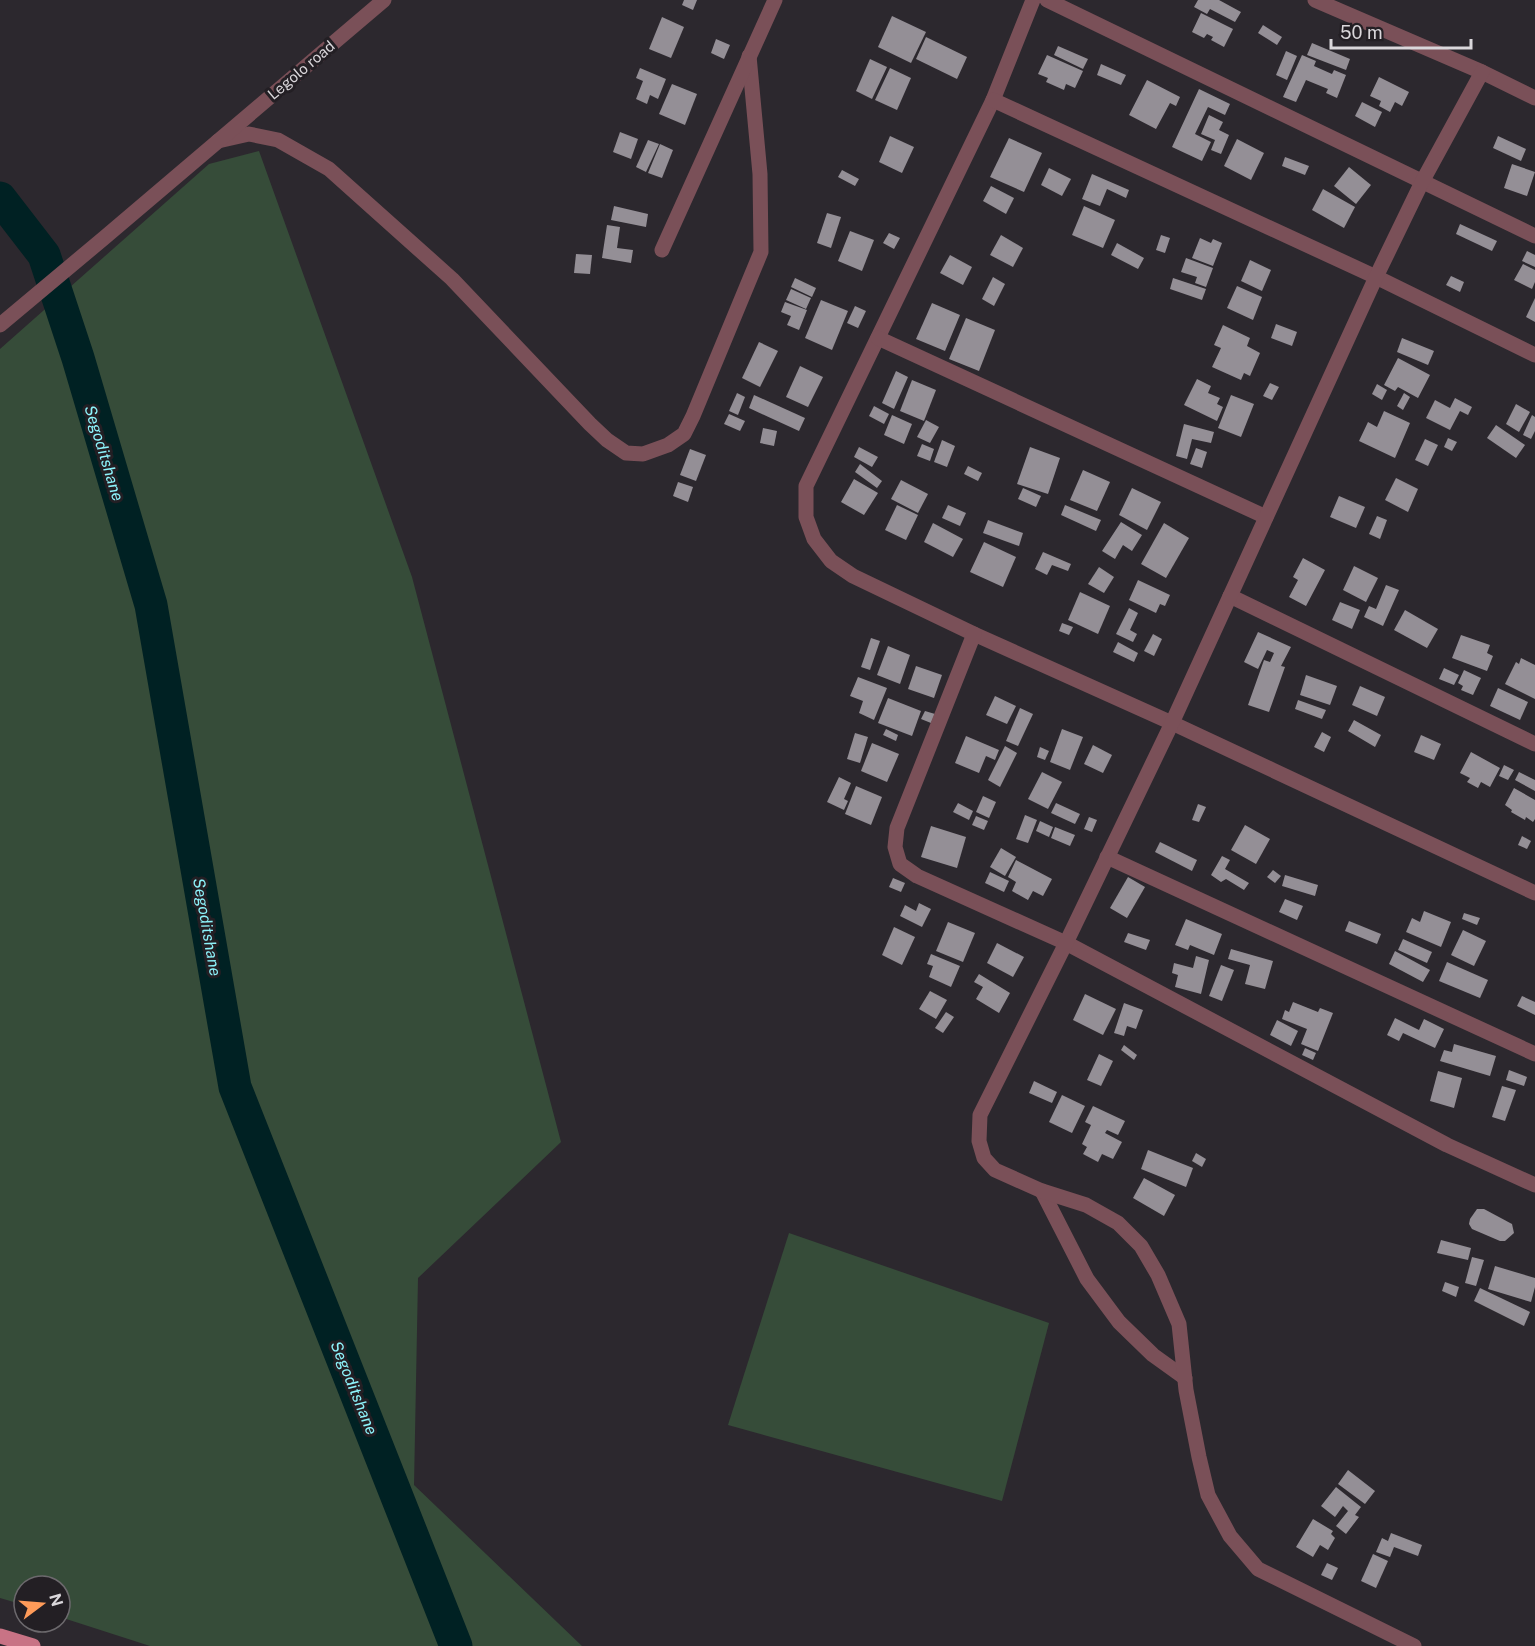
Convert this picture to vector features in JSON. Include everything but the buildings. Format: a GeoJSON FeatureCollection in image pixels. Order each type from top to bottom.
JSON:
{"type":"FeatureCollection","features":[{"type":"Feature","properties":{"kind":"main road"},"geometry":{"type":"LineString","coordinates":[[0,1636],[33,1646]]}},
{"type":"Feature","properties":{"kind":"street","name":"Legolo road"},"geometry":{"type":"LineString","coordinates":[[0,325],[384,0]]}},
{"type":"Feature","properties":{"kind":"street"},"geometry":{"type":"LineString","coordinates":[[662,250],[775,0]]}},
{"type":"Feature","properties":{"kind":"street"},"geometry":{"type":"LineString","coordinates":[[1033,0],[993,99],[806,486],[806,517],[814,539],[831,561],[853,576],[1535,892]]}},
{"type":"Feature","properties":{"kind":"street"},"geometry":{"type":"LineString","coordinates":[[1047,0],[1535,236]]}},
{"type":"Feature","properties":{"kind":"street"},"geometry":{"type":"LineString","coordinates":[[1315,0],[1482,72],[1535,98]]}},
{"type":"Feature","properties":{"kind":"street"},"geometry":{"type":"LineString","coordinates":[[218,141],[249,134],[278,140],[329,169],[452,279],[525,358],[607,441],[626,453],[643,454],[668,445],[684,434],[761,252],[760,174],[750,56]]}},
{"type":"Feature","properties":{"kind":"street"},"geometry":{"type":"LineString","coordinates":[[1414,1646],[1258,1569],[1230,1536],[1208,1496],[1186,1390],[1179,1324],[1158,1275],[1141,1246],[1118,1223],[1086,1205],[1042,1191],[995,1170],[984,1158],[979,1141],[980,1115],[1172,723],[1376,277],[1422,182],[1482,72]]}},
{"type":"Feature","properties":{"kind":"street"},"geometry":{"type":"LineString","coordinates":[[993,99],[1376,277],[1535,355]]}},
{"type":"Feature","properties":{"kind":"street"},"geometry":{"type":"LineString","coordinates":[[878,338],[1266,517]]}},
{"type":"Feature","properties":{"kind":"street"},"geometry":{"type":"LineString","coordinates":[[1230,596],[1535,744]]}},
{"type":"Feature","properties":{"kind":"street"},"geometry":{"type":"LineString","coordinates":[[974,634],[897,828],[895,847],[900,864],[917,876],[1066,943],[1447,1145],[1535,1185]]}},
{"type":"Feature","properties":{"kind":"street"},"geometry":{"type":"LineString","coordinates":[[1107,857],[1535,1054]]}},
{"type":"Feature","properties":{"kind":"street"},"geometry":{"type":"LineString","coordinates":[[1042,1191],[1087,1279],[1119,1322],[1153,1355],[1185,1378]]}},
{"type":"Feature","properties":{"kind":"green space"},"geometry":{"type":"Polygon","coordinates":[[[259,151],[412,577],[561,1142],[418,1278],[414,1485],[582,1646],[150,1646],[72,1621],[72,1574],[12,1574],[12,1602],[0,1598],[0,349],[209,164],[259,151]]]}},
{"type":"Feature","properties":{"kind":"green space"},"geometry":{"type":"Polygon","coordinates":[[[789,1233],[1049,1323],[1002,1501],[728,1425],[789,1233]]]}},
{"type":"Feature","properties":{"kind":"waterway","name":"Segoditshane"},"geometry":{"type":"LineString","coordinates":[[0,198],[44,255],[78,358],[151,605],[235,1087],[456,1646]]}}]}
